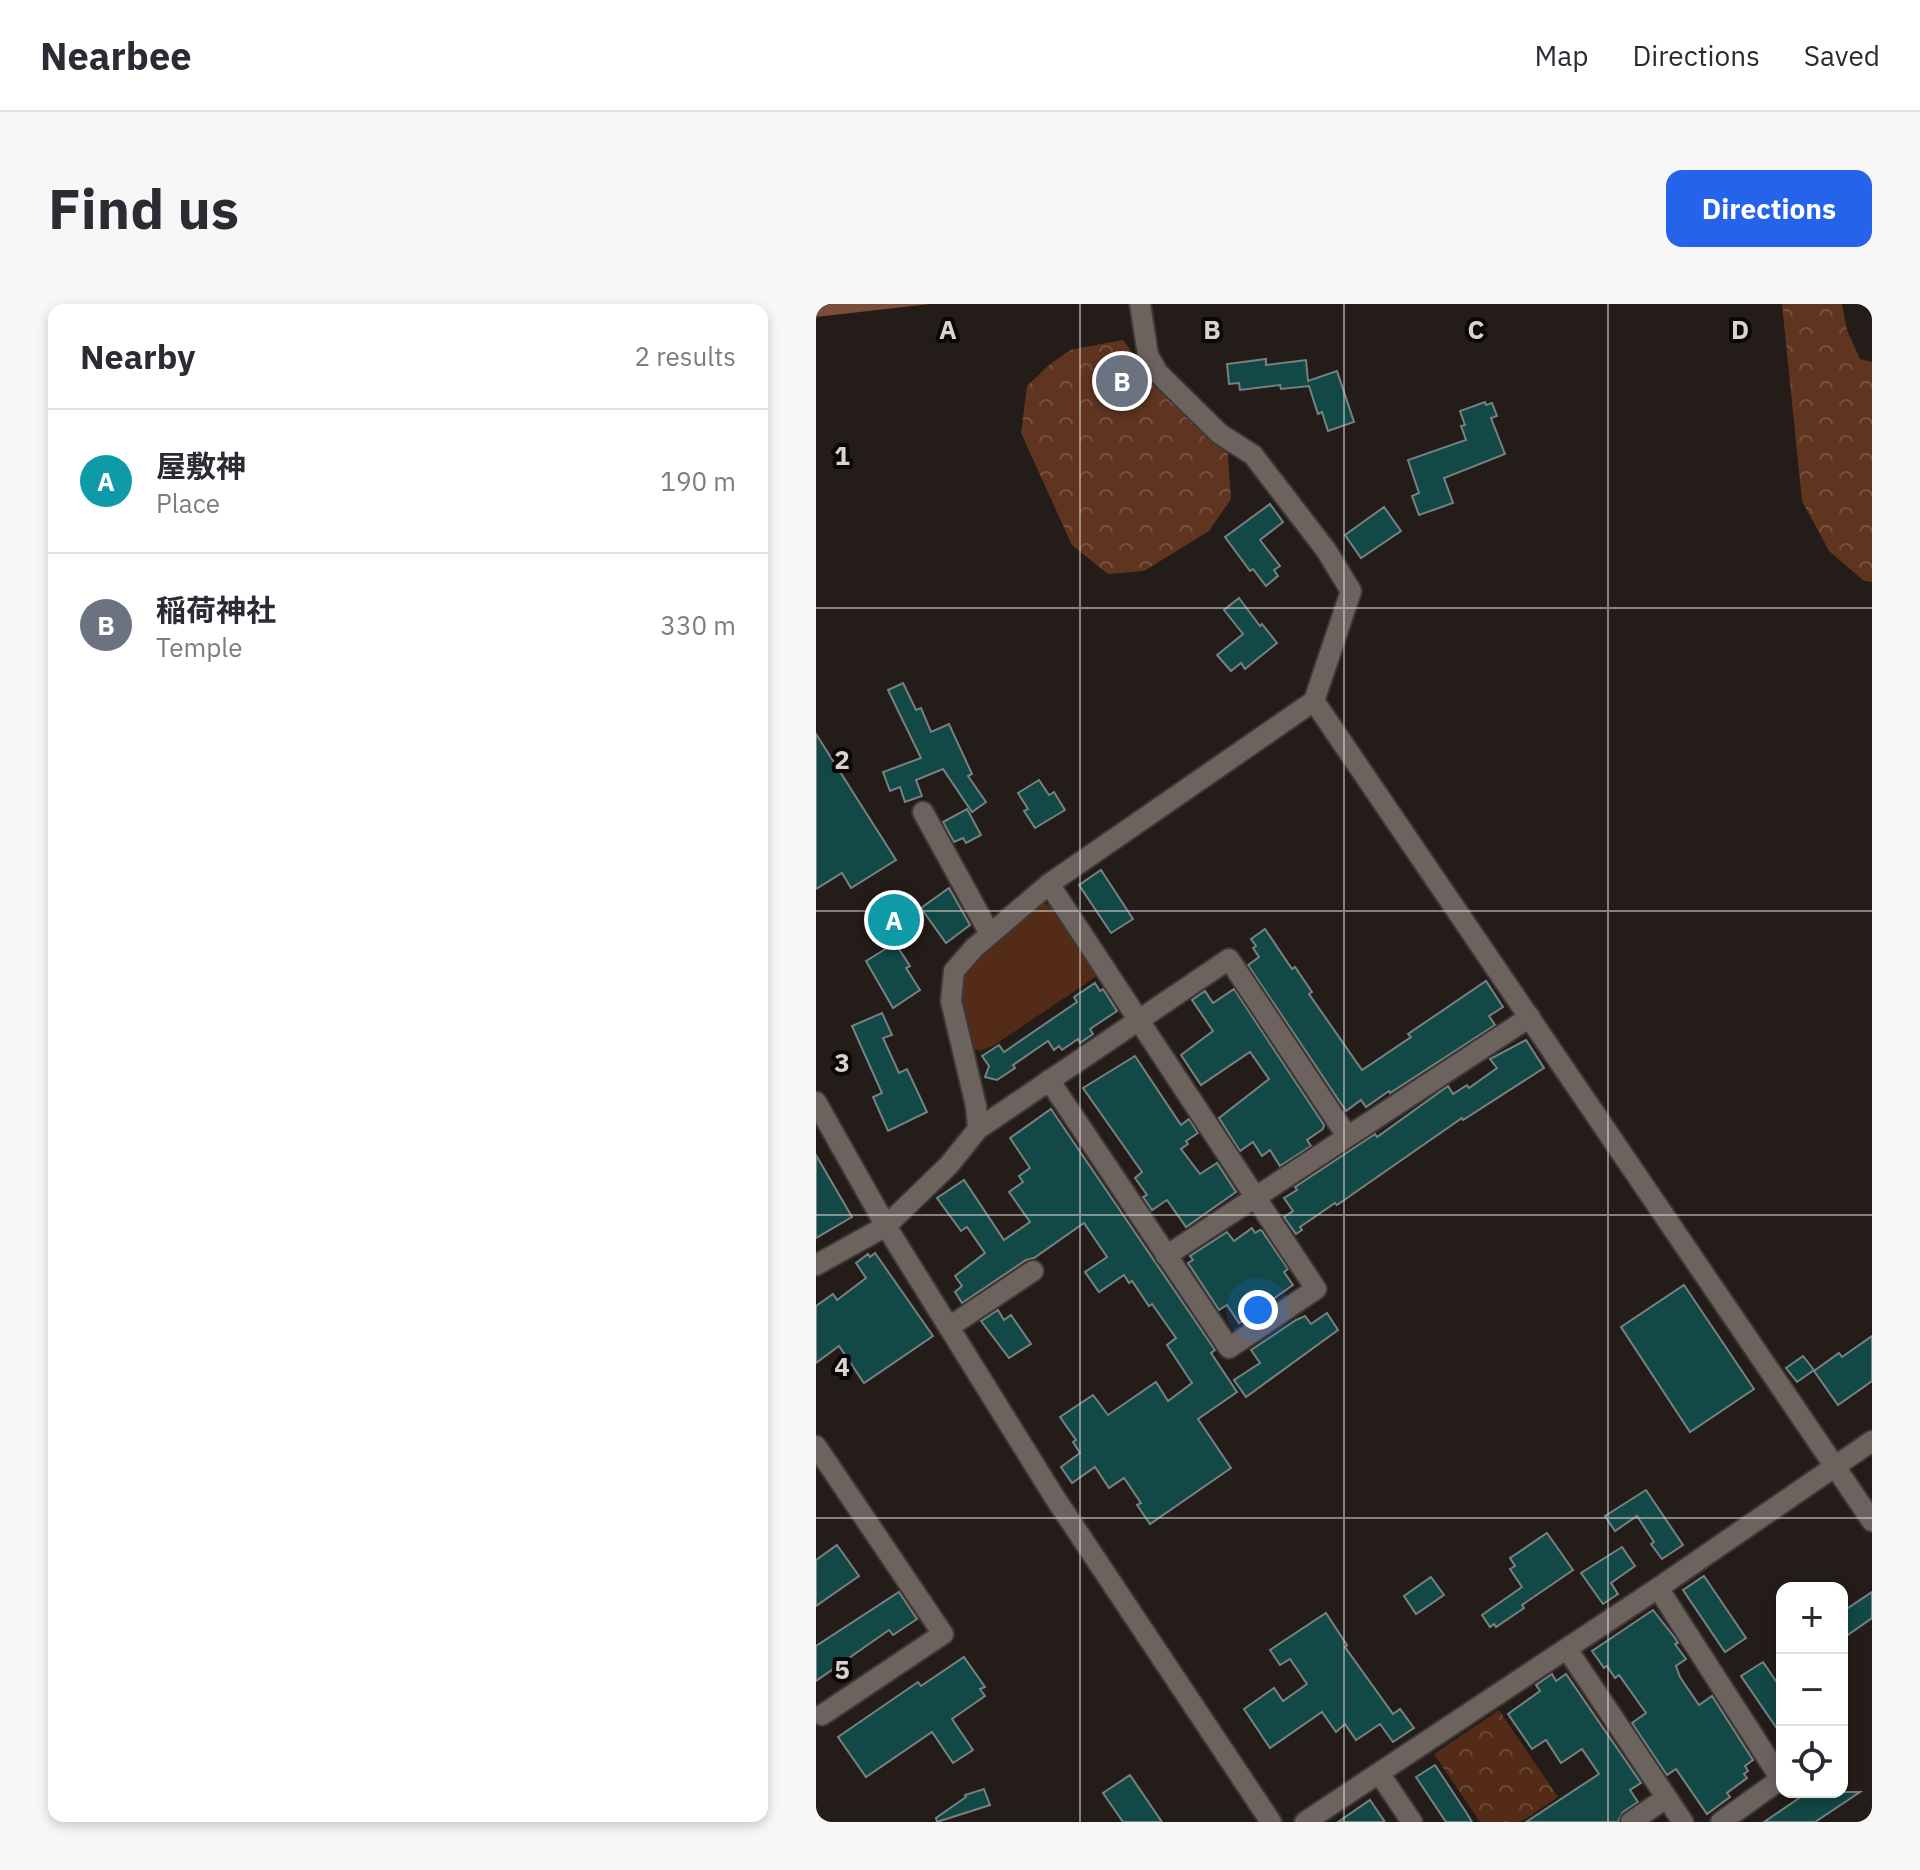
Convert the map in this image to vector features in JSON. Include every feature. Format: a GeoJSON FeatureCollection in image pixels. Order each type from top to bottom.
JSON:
{"type":"FeatureCollection","features":[{"type":"Feature","properties":{"kind":"street"},"geometry":{"type":"LineString","coordinates":[[978,1129],[976,1106],[951,1001],[954,971],[990,934],[1049,884],[1314,701],[1351,591],[1326,550],[1253,455],[1220,434],[1158,373],[1148,355],[1140,304]]}},
{"type":"Feature","properties":{"kind":"street"},"geometry":{"type":"LineString","coordinates":[[1314,701],[1872,1521]]}},
{"type":"Feature","properties":{"kind":"street"},"geometry":{"type":"LineString","coordinates":[[923,812],[990,934]]}},
{"type":"Feature","properties":{"kind":"street"},"geometry":{"type":"LineString","coordinates":[[1049,884],[1316,1289],[1229,1348],[1049,1080]]}},
{"type":"Feature","properties":{"kind":"street"},"geometry":{"type":"LineString","coordinates":[[816,1265],[886,1226],[949,1165],[978,1129],[1229,959],[1347,1136]]}},
{"type":"Feature","properties":{"kind":"street"},"geometry":{"type":"LineString","coordinates":[[1166,1256],[1530,1017]]}},
{"type":"Feature","properties":{"kind":"street"},"geometry":{"type":"LineString","coordinates":[[816,1102],[886,1226],[1055,1498],[1271,1822]]}},
{"type":"Feature","properties":{"kind":"street"},"geometry":{"type":"LineString","coordinates":[[949,1327],[1033,1271]]}},
{"type":"Feature","properties":{"kind":"street"},"geometry":{"type":"LineString","coordinates":[[1305,1822],[1658,1588],[1872,1441]]}},
{"type":"Feature","properties":{"kind":"street"},"geometry":{"type":"LineString","coordinates":[[816,1446],[943,1634],[822,1715]]}},
{"type":"Feature","properties":{"kind":"street"},"geometry":{"type":"LineString","coordinates":[[1658,1588],[1781,1779],[1721,1822]]}},
{"type":"Feature","properties":{"kind":"street"},"geometry":{"type":"LineString","coordinates":[[1567,1649],[1683,1822]]}},
{"type":"Feature","properties":{"kind":"street"},"geometry":{"type":"LineString","coordinates":[[1379,1773],[1412,1822]]}},
{"type":"Feature","properties":{"kind":"street"},"geometry":{"type":"LineString","coordinates":[[1631,1822],[1666,1798]]}},
{"type":"Feature","properties":{"kind":"green space"},"geometry":{"type":"Polygon","coordinates":[[[1782,304],[1842,304],[1847,330],[1860,359],[1872,362],[1872,582],[1864,581],[1829,551],[1802,501],[1782,304]]]}},
{"type":"Feature","properties":{"kind":"green space"},"geometry":{"type":"Polygon","coordinates":[[[1123,340],[1172,400],[1228,454],[1231,499],[1209,531],[1144,571],[1108,574],[1072,545],[1021,433],[1027,386],[1048,366],[1070,350],[1123,340]]]}},
{"type":"Feature","properties":{"kind":"green space"},"geometry":{"type":"Polygon","coordinates":[[[1042,903],[1050,905],[1097,976],[993,1046],[980,1051],[973,1049],[960,1003],[963,969],[1042,903]]]}},
{"type":"Feature","properties":{"kind":"green space"},"geometry":{"type":"Polygon","coordinates":[[[1499,1710],[1558,1797],[1521,1822],[1480,1822],[1434,1754],[1499,1710]]]}},
{"type":"Feature","properties":{"kind":"shaded area"},"geometry":{"type":"Polygon","coordinates":[[[816,304],[930,304],[816,317],[816,304]]]}},
{"type":"Feature","properties":{"kind":"building"},"geometry":{"type":"Polygon","coordinates":[[[1266,359],[1266,365],[1306,360],[1308,381],[1337,371],[1354,422],[1328,431],[1322,412],[1318,414],[1309,386],[1281,389],[1280,385],[1240,390],[1239,383],[1229,384],[1227,364],[1266,359]]]}},
{"type":"Feature","properties":{"kind":"building"},"geometry":{"type":"Polygon","coordinates":[[[1485,402],[1486,405],[1492,403],[1497,416],[1491,418],[1505,454],[1444,478],[1453,503],[1419,515],[1412,496],[1419,493],[1408,460],[1466,440],[1460,411],[1485,402]]]}},
{"type":"Feature","properties":{"kind":"building"},"geometry":{"type":"Polygon","coordinates":[[[1270,504],[1283,522],[1260,540],[1280,566],[1274,570],[1278,576],[1266,586],[1253,569],[1250,571],[1225,537],[1270,504]]]}},
{"type":"Feature","properties":{"kind":"building"},"geometry":{"type":"Polygon","coordinates":[[[1384,507],[1401,531],[1361,558],[1345,535],[1384,507]]]}},
{"type":"Feature","properties":{"kind":"building"},"geometry":{"type":"Polygon","coordinates":[[[1239,598],[1277,643],[1245,669],[1241,663],[1231,671],[1217,655],[1243,634],[1224,610],[1239,598]]]}},
{"type":"Feature","properties":{"kind":"building"},"geometry":{"type":"Polygon","coordinates":[[[903,683],[916,710],[921,708],[931,732],[949,724],[972,774],[968,776],[986,802],[972,812],[943,769],[916,780],[922,796],[905,802],[900,787],[890,791],[883,772],[921,758],[888,690],[903,683]]]}},
{"type":"Feature","properties":{"kind":"building"},"geometry":{"type":"Polygon","coordinates":[[[816,734],[896,860],[851,888],[842,873],[816,889],[816,734]]]}},
{"type":"Feature","properties":{"kind":"building"},"geometry":{"type":"Polygon","coordinates":[[[1039,780],[1049,795],[1054,792],[1065,810],[1035,828],[1024,811],[1028,809],[1018,793],[1039,780]]]}},
{"type":"Feature","properties":{"kind":"building"},"geometry":{"type":"Polygon","coordinates":[[[967,809],[981,835],[966,843],[963,838],[954,842],[943,822],[967,809]]]}},
{"type":"Feature","properties":{"kind":"building"},"geometry":{"type":"Polygon","coordinates":[[[1101,870],[1133,919],[1111,933],[1079,885],[1101,870]]]}},
{"type":"Feature","properties":{"kind":"building"},"geometry":{"type":"Polygon","coordinates":[[[949,888],[970,925],[946,943],[921,908],[949,888]]]}},
{"type":"Feature","properties":{"kind":"building"},"geometry":{"type":"Polygon","coordinates":[[[897,908],[907,921],[892,932],[883,918],[897,908]]]}},
{"type":"Feature","properties":{"kind":"building"},"geometry":{"type":"Polygon","coordinates":[[[1265,929],[1292,969],[1295,967],[1312,992],[1309,994],[1362,1070],[1411,1037],[1408,1034],[1486,981],[1503,1007],[1489,1016],[1495,1025],[1366,1107],[1361,1100],[1346,1111],[1248,965],[1259,957],[1251,939],[1265,929]]]}},
{"type":"Feature","properties":{"kind":"building"},"geometry":{"type":"Polygon","coordinates":[[[895,943],[910,966],[906,968],[920,990],[893,1008],[866,961],[895,943]]]}},
{"type":"Feature","properties":{"kind":"building"},"geometry":{"type":"Polygon","coordinates":[[[1095,983],[1100,991],[1103,989],[1117,1011],[1090,1029],[1093,1034],[1080,1043],[1078,1039],[1062,1050],[1059,1046],[1054,1050],[1048,1041],[997,1080],[985,1077],[989,1066],[982,1056],[999,1045],[1004,1052],[1077,1002],[1074,997],[1095,983]]]}},
{"type":"Feature","properties":{"kind":"building"},"geometry":{"type":"Polygon","coordinates":[[[1234,989],[1324,1125],[1307,1140],[1311,1146],[1280,1166],[1270,1150],[1262,1156],[1253,1142],[1240,1151],[1219,1118],[1269,1079],[1250,1052],[1201,1085],[1181,1055],[1213,1031],[1192,1000],[1205,991],[1213,1003],[1234,989]]]}},
{"type":"Feature","properties":{"kind":"building"},"geometry":{"type":"Polygon","coordinates":[[[882,1013],[892,1035],[883,1038],[899,1073],[907,1069],[927,1112],[888,1131],[873,1097],[882,1093],[852,1026],[882,1013]]]}},
{"type":"Feature","properties":{"kind":"building"},"geometry":{"type":"Polygon","coordinates":[[[1526,1040],[1544,1068],[1462,1118],[1337,1205],[1335,1203],[1300,1227],[1302,1230],[1296,1234],[1284,1217],[1293,1211],[1284,1198],[1297,1190],[1295,1187],[1375,1134],[1377,1137],[1448,1086],[1453,1094],[1467,1085],[1469,1088],[1497,1068],[1490,1059],[1526,1040]]]}},
{"type":"Feature","properties":{"kind":"building"},"geometry":{"type":"Polygon","coordinates":[[[1135,1056],[1181,1125],[1189,1119],[1198,1133],[1181,1149],[1200,1174],[1217,1163],[1236,1192],[1186,1227],[1167,1200],[1152,1210],[1143,1197],[1147,1195],[1135,1178],[1142,1172],[1083,1088],[1135,1056]]]}},
{"type":"Feature","properties":{"kind":"building"},"geometry":{"type":"Polygon","coordinates":[[[1051,1109],[1215,1350],[1211,1353],[1237,1392],[1198,1419],[1231,1468],[1150,1524],[1137,1505],[1141,1503],[1124,1478],[1109,1488],[1095,1467],[1072,1483],[1061,1467],[1080,1453],[1073,1442],[1076,1440],[1060,1417],[1093,1395],[1108,1415],[1156,1382],[1168,1401],[1192,1383],[1167,1345],[1176,1338],[1132,1281],[1129,1283],[1124,1275],[1099,1292],[1085,1272],[1107,1257],[1084,1223],[962,1303],[955,1292],[962,1286],[955,1276],[985,1253],[967,1227],[961,1231],[937,1198],[964,1180],[1004,1240],[1030,1222],[1009,1192],[1023,1182],[1019,1176],[1030,1168],[1010,1138],[1051,1109]]]}},
{"type":"Feature","properties":{"kind":"building"},"geometry":{"type":"Polygon","coordinates":[[[816,1155],[852,1217],[816,1238],[816,1155]]]}},
{"type":"Feature","properties":{"kind":"building"},"geometry":{"type":"Polygon","coordinates":[[[1252,1228],[1255,1233],[1262,1231],[1288,1269],[1284,1272],[1293,1285],[1239,1323],[1227,1305],[1219,1310],[1188,1263],[1193,1260],[1190,1256],[1227,1232],[1234,1241],[1252,1228]]]}},
{"type":"Feature","properties":{"kind":"building"},"geometry":{"type":"Polygon","coordinates":[[[875,1253],[933,1336],[864,1383],[839,1346],[816,1363],[816,1306],[833,1294],[837,1300],[866,1278],[856,1263],[875,1253]]]}},
{"type":"Feature","properties":{"kind":"building"},"geometry":{"type":"Polygon","coordinates":[[[1684,1285],[1754,1389],[1690,1432],[1621,1327],[1684,1285]]]}},
{"type":"Feature","properties":{"kind":"building"},"geometry":{"type":"Polygon","coordinates":[[[998,1310],[1004,1320],[1011,1315],[1031,1344],[1009,1358],[981,1321],[998,1310]]]}},
{"type":"Feature","properties":{"kind":"building"},"geometry":{"type":"Polygon","coordinates":[[[1327,1313],[1338,1330],[1246,1397],[1234,1380],[1260,1363],[1251,1350],[1296,1320],[1305,1316],[1311,1324],[1327,1313]]]}},
{"type":"Feature","properties":{"kind":"building"},"geometry":{"type":"Polygon","coordinates":[[[1872,1336],[1872,1381],[1838,1405],[1814,1371],[1839,1353],[1842,1357],[1872,1336]]]}},
{"type":"Feature","properties":{"kind":"building"},"geometry":{"type":"Polygon","coordinates":[[[1803,1356],[1814,1370],[1797,1382],[1786,1368],[1803,1356]]]}},
{"type":"Feature","properties":{"kind":"building"},"geometry":{"type":"Polygon","coordinates":[[[1646,1490],[1683,1545],[1662,1559],[1637,1516],[1615,1531],[1605,1516],[1646,1490]]]}},
{"type":"Feature","properties":{"kind":"building"},"geometry":{"type":"Polygon","coordinates":[[[1547,1533],[1573,1570],[1522,1605],[1524,1608],[1496,1627],[1494,1624],[1490,1627],[1482,1615],[1522,1587],[1510,1569],[1515,1566],[1510,1558],[1547,1533]]]}},
{"type":"Feature","properties":{"kind":"building"},"geometry":{"type":"Polygon","coordinates":[[[837,1545],[859,1576],[816,1606],[816,1560],[837,1545]]]}},
{"type":"Feature","properties":{"kind":"building"},"geometry":{"type":"Polygon","coordinates":[[[1622,1547],[1635,1566],[1611,1583],[1618,1594],[1603,1604],[1581,1573],[1622,1547]]]}},
{"type":"Feature","properties":{"kind":"building"},"geometry":{"type":"Polygon","coordinates":[[[1704,1576],[1746,1638],[1725,1652],[1683,1590],[1704,1576]]]}},
{"type":"Feature","properties":{"kind":"building"},"geometry":{"type":"Polygon","coordinates":[[[1431,1577],[1444,1595],[1416,1614],[1404,1596],[1431,1577]]]}},
{"type":"Feature","properties":{"kind":"building"},"geometry":{"type":"Polygon","coordinates":[[[899,1592],[917,1619],[893,1635],[889,1630],[816,1681],[816,1646],[899,1592]]]}},
{"type":"Feature","properties":{"kind":"building"},"geometry":{"type":"Polygon","coordinates":[[[1872,1592],[1872,1618],[1848,1635],[1848,1608],[1872,1592]]]}},
{"type":"Feature","properties":{"kind":"building"},"geometry":{"type":"Polygon","coordinates":[[[1653,1610],[1675,1638],[1678,1643],[1675,1644],[1686,1659],[1676,1666],[1680,1677],[1699,1705],[1712,1696],[1753,1760],[1745,1766],[1747,1778],[1727,1793],[1730,1797],[1707,1814],[1676,1769],[1667,1775],[1632,1723],[1646,1713],[1619,1675],[1615,1678],[1592,1651],[1653,1610]]]}},
{"type":"Feature","properties":{"kind":"building"},"geometry":{"type":"Polygon","coordinates":[[[1326,1613],[1347,1645],[1345,1647],[1393,1714],[1400,1709],[1414,1728],[1393,1742],[1380,1724],[1356,1740],[1345,1724],[1336,1732],[1322,1712],[1270,1748],[1244,1709],[1274,1688],[1283,1701],[1307,1684],[1290,1659],[1280,1665],[1270,1650],[1326,1613]]]}},
{"type":"Feature","properties":{"kind":"building"},"geometry":{"type":"Polygon","coordinates":[[[964,1657],[985,1687],[980,1689],[985,1696],[952,1719],[973,1750],[953,1763],[932,1732],[866,1777],[838,1737],[918,1682],[921,1686],[964,1657]]]}},
{"type":"Feature","properties":{"kind":"building"},"geometry":{"type":"Polygon","coordinates":[[[1763,1662],[1776,1681],[1776,1727],[1741,1676],[1763,1662]]]}},
{"type":"Feature","properties":{"kind":"building"},"geometry":{"type":"Polygon","coordinates":[[[1552,1674],[1556,1681],[1566,1674],[1641,1783],[1630,1790],[1638,1802],[1623,1812],[1618,1822],[1526,1822],[1599,1774],[1582,1749],[1561,1763],[1546,1740],[1532,1749],[1508,1714],[1540,1691],[1536,1685],[1552,1674]]]}},
{"type":"Feature","properties":{"kind":"building"},"geometry":{"type":"Polygon","coordinates":[[[1435,1765],[1472,1822],[1446,1822],[1416,1777],[1435,1765]]]}},
{"type":"Feature","properties":{"kind":"building"},"geometry":{"type":"Polygon","coordinates":[[[1130,1775],[1162,1822],[1123,1822],[1103,1793],[1130,1775]]]}},
{"type":"Feature","properties":{"kind":"building"},"geometry":{"type":"Polygon","coordinates":[[[984,1789],[990,1805],[937,1822],[936,1818],[965,1795],[984,1789]]]}},
{"type":"Feature","properties":{"kind":"building"},"geometry":{"type":"Polygon","coordinates":[[[1848,1792],[1860,1792],[1815,1822],[1764,1822],[1799,1798],[1848,1798],[1848,1792]]]}},
{"type":"Feature","properties":{"kind":"building"},"geometry":{"type":"Polygon","coordinates":[[[1370,1800],[1385,1822],[1338,1822],[1370,1800]]]}},
{"type":"Feature","properties":{"kind":"place","name":"稲荷神社"},"geometry":{"type":"Point","coordinates":[1122,381]}},
{"type":"Feature","properties":{"kind":"place","name":"屋敷神"},"geometry":{"type":"Point","coordinates":[894,920]}}]}
